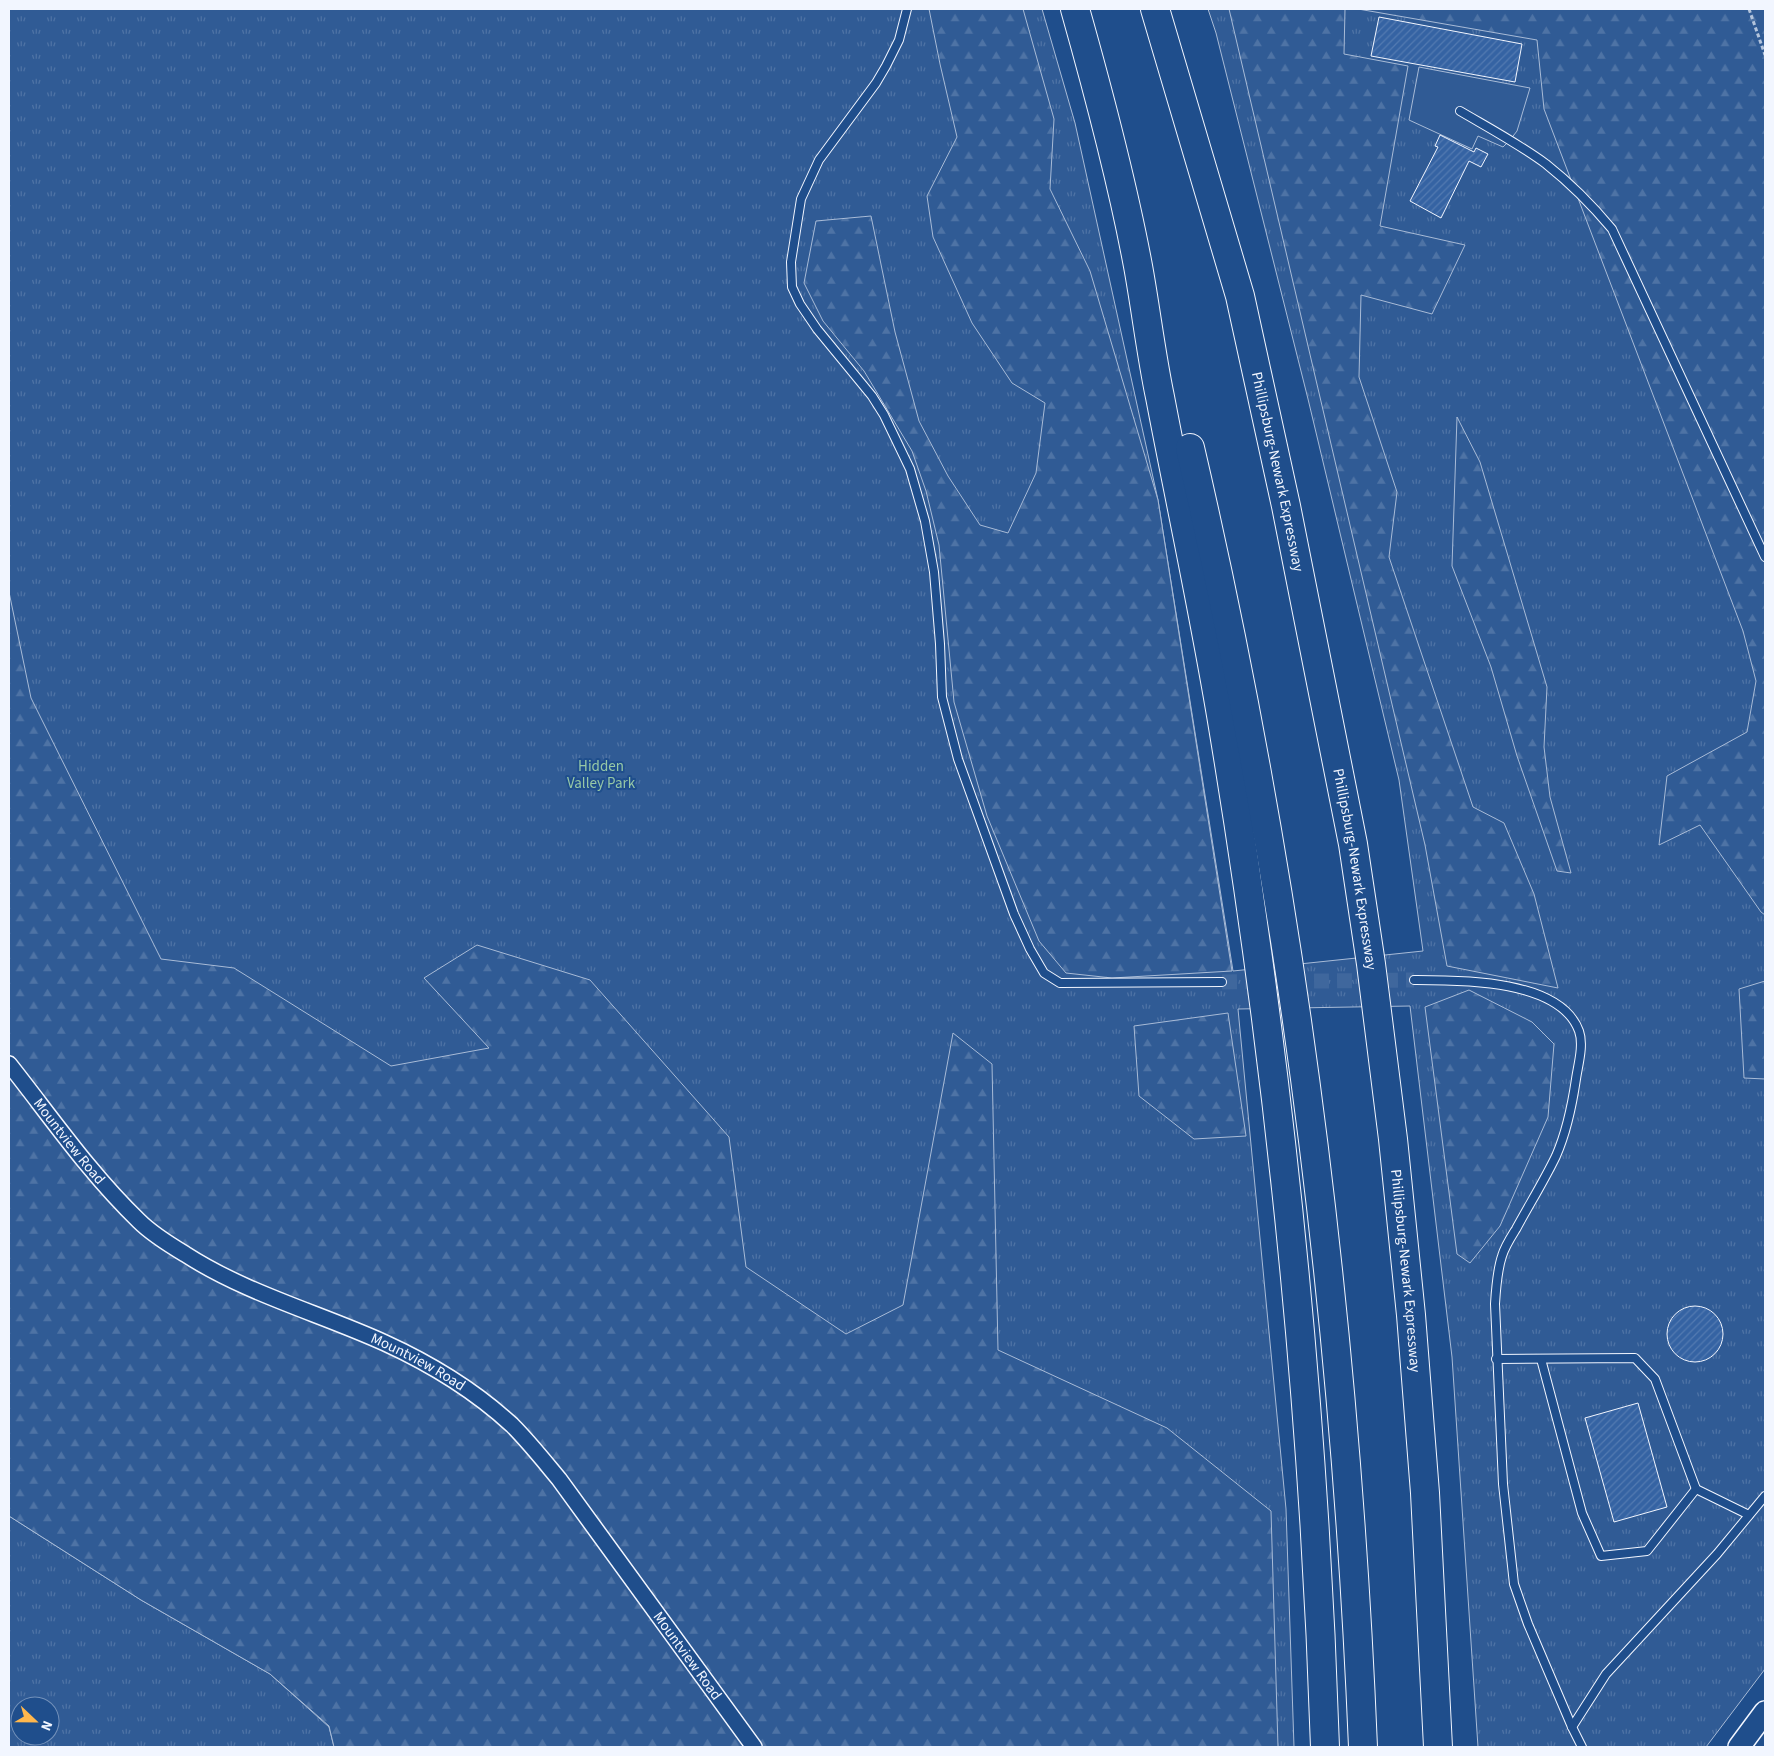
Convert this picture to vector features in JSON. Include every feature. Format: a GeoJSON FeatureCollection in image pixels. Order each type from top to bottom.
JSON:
{"type":"FeatureCollection","features":[{"type":"Feature","properties":{"kind":"highway"},"geometry":{"type":"LineString","coordinates":[[1075,9],[1098,90],[1138,264],[1160,396],[1199,591],[1222,721],[1251,913],[1291,1235],[1304,1377],[1317,1577],[1324,1747]]}},
{"type":"Feature","properties":{"kind":"highway","name":"Phillipsburg-Newark Expressway"},"geometry":{"type":"LineString","coordinates":[[1155,9],[1240,296],[1286,506],[1353,844],[1371,964],[1392,1130],[1411,1316],[1426,1502],[1438,1747]]}},
{"type":"Feature","properties":{"kind":"highway"},"geometry":{"type":"LineString","coordinates":[[1138,264],[1178,396],[1226,614],[1262,804],[1298,1024],[1338,1373],[1355,1577],[1363,1747]]}},
{"type":"Feature","properties":{"kind":"street","name":"Mountview Road"},"geometry":{"type":"LineString","coordinates":[[9,1064],[100,1180],[140,1223],[185,1254],[226,1277],[384,1343],[434,1368],[484,1403],[512,1426],[559,1479],[754,1747]]}},
{"type":"Feature","properties":{"kind":"street"},"geometry":{"type":"LineString","coordinates":[[1739,1747],[1765,1712]]}},
{"type":"Feature","properties":{"kind":"lane"},"geometry":{"type":"LineString","coordinates":[[907,9],[899,40],[886,66],[871,90],[819,160],[801,198],[791,262],[792,287],[800,304],[817,329],[872,396],[884,415],[910,469],[925,522],[934,572],[944,708],[958,759],[998,872],[1014,914],[1037,963],[1044,973],[1060,983],[1222,982]]}},
{"type":"Feature","properties":{"kind":"lane"},"geometry":{"type":"LineString","coordinates":[[1460,111],[1545,164],[1591,204],[1612,229],[1765,557]]}},
{"type":"Feature","properties":{"kind":"lane"},"geometry":{"type":"LineString","coordinates":[[1414,980],[1486,982],[1535,994],[1559,1006],[1570,1015],[1580,1033],[1581,1048],[1574,1094],[1565,1133],[1555,1156],[1503,1253],[1495,1304],[1503,1484],[1514,1584],[1528,1624],[1582,1747]]}},
{"type":"Feature","properties":{"kind":"lane"},"geometry":{"type":"LineString","coordinates":[[1496,1359],[1635,1358],[1656,1379],[1696,1489],[1750,1515]]}},
{"type":"Feature","properties":{"kind":"lane"},"geometry":{"type":"LineString","coordinates":[[1541,1359],[1582,1513],[1601,1556],[1647,1551],[1696,1489]]}},
{"type":"Feature","properties":{"kind":"lane"},"geometry":{"type":"LineString","coordinates":[[1572,1727],[1606,1674],[1717,1554],[1765,1496]]}},
{"type":"Feature","properties":{"kind":"path"},"geometry":{"type":"LineString","coordinates":[[1749,9],[1765,55]]}},
{"type":"Feature","properties":{"kind":"green space","name":"Hidden Valley Park"},"geometry":{"type":"Polygon","coordinates":[[[9,9],[1042,9],[1075,123],[1158,500],[1233,971],[1423,951],[1399,780],[1308,399],[1216,33],[1208,9],[1765,9],[1765,1669],[1706,1747],[1478,1747],[1452,1357],[1410,1006],[1238,1009],[1286,1509],[1294,1747],[778,1747],[9,1035],[9,9]]]}},
{"type":"Feature","properties":{"kind":"green space"},"geometry":{"type":"Polygon","coordinates":[[[929,9],[1023,9],[1054,119],[1050,189],[1090,271],[1158,500],[1232,971],[1112,978],[1066,973],[1039,941],[987,816],[954,702],[939,545],[926,491],[912,451],[864,371],[823,321],[804,283],[816,221],[871,216],[895,332],[919,421],[948,476],[980,525],[1008,533],[1036,473],[1045,403],[1012,383],[972,323],[933,237],[927,196],[957,137],[929,9]]]}},
{"type":"Feature","properties":{"kind":"green space"},"geometry":{"type":"Polygon","coordinates":[[[1229,9],[1345,9],[1344,54],[1408,66],[1380,226],[1465,245],[1432,314],[1361,295],[1359,377],[1397,492],[1389,557],[1473,807],[1504,823],[1534,894],[1558,988],[1447,966],[1425,845],[1229,9]]]}},
{"type":"Feature","properties":{"kind":"green space"},"geometry":{"type":"Polygon","coordinates":[[[1358,9],[1765,9],[1765,915],[1700,825],[1659,845],[1667,776],[1747,732],[1756,681],[1743,631],[1544,109],[1537,40],[1358,9]]]}},
{"type":"Feature","properties":{"kind":"green space"},"geometry":{"type":"Polygon","coordinates":[[[1457,417],[1480,462],[1547,687],[1544,747],[1550,797],[1571,873],[1557,871],[1517,756],[1491,667],[1452,566],[1457,417]]]}},
{"type":"Feature","properties":{"kind":"green space"},"geometry":{"type":"Polygon","coordinates":[[[9,592],[31,698],[161,959],[234,968],[391,1066],[489,1048],[424,978],[477,945],[590,980],[729,1137],[746,1267],[846,1334],[903,1305],[953,1033],[992,1064],[998,1350],[1167,1428],[1271,1511],[1278,1747],[334,1747],[329,1726],[270,1674],[141,1600],[9,1516],[9,592]]]}},
{"type":"Feature","properties":{"kind":"green space"},"geometry":{"type":"Polygon","coordinates":[[[1765,981],[1765,1079],[1744,1078],[1739,989],[1765,981]]]}},
{"type":"Feature","properties":{"kind":"green space"},"geometry":{"type":"Polygon","coordinates":[[[1469,990],[1532,1022],[1554,1044],[1548,1117],[1500,1226],[1470,1263],[1457,1254],[1425,1007],[1469,990]]]}},
{"type":"Feature","properties":{"kind":"green space"},"geometry":{"type":"Polygon","coordinates":[[[1228,1013],[1246,1136],[1194,1139],[1139,1096],[1134,1026],[1228,1013]]]}},
{"type":"Feature","properties":{"kind":"green space"},"geometry":{"type":"Polygon","coordinates":[[[9,1516],[141,1600],[270,1674],[329,1727],[334,1747],[9,1747],[9,1516]]]}},
{"type":"Feature","properties":{"kind":"shaded area"},"geometry":{"type":"Polygon","coordinates":[[[1419,67],[1530,88],[1517,131],[1503,147],[1478,136],[1472,149],[1409,120],[1419,67]]]}},
{"type":"Feature","properties":{"kind":"building"},"geometry":{"type":"Polygon","coordinates":[[[1379,17],[1522,44],[1515,82],[1371,56],[1379,17]]]}},
{"type":"Feature","properties":{"kind":"building"},"geometry":{"type":"Polygon","coordinates":[[[1440,135],[1474,152],[1476,148],[1488,154],[1481,167],[1469,161],[1441,218],[1410,201],[1438,147],[1435,146],[1440,135]]]}},
{"type":"Feature","properties":{"kind":"building"},"geometry":{"type":"Polygon","coordinates":[[[1689,1306],[1701,1306],[1715,1314],[1723,1328],[1721,1345],[1715,1354],[1701,1362],[1689,1362],[1679,1357],[1672,1350],[1667,1340],[1667,1328],[1672,1318],[1679,1311],[1689,1306]]]}},
{"type":"Feature","properties":{"kind":"building"},"geometry":{"type":"Polygon","coordinates":[[[1638,1403],[1667,1507],[1614,1522],[1585,1418],[1638,1403]]]}},
{"type":"Feature","properties":{"kind":"tunnel"},"geometry":{"type":"LineString","coordinates":[[1222,982],[1414,980]]}}]}
